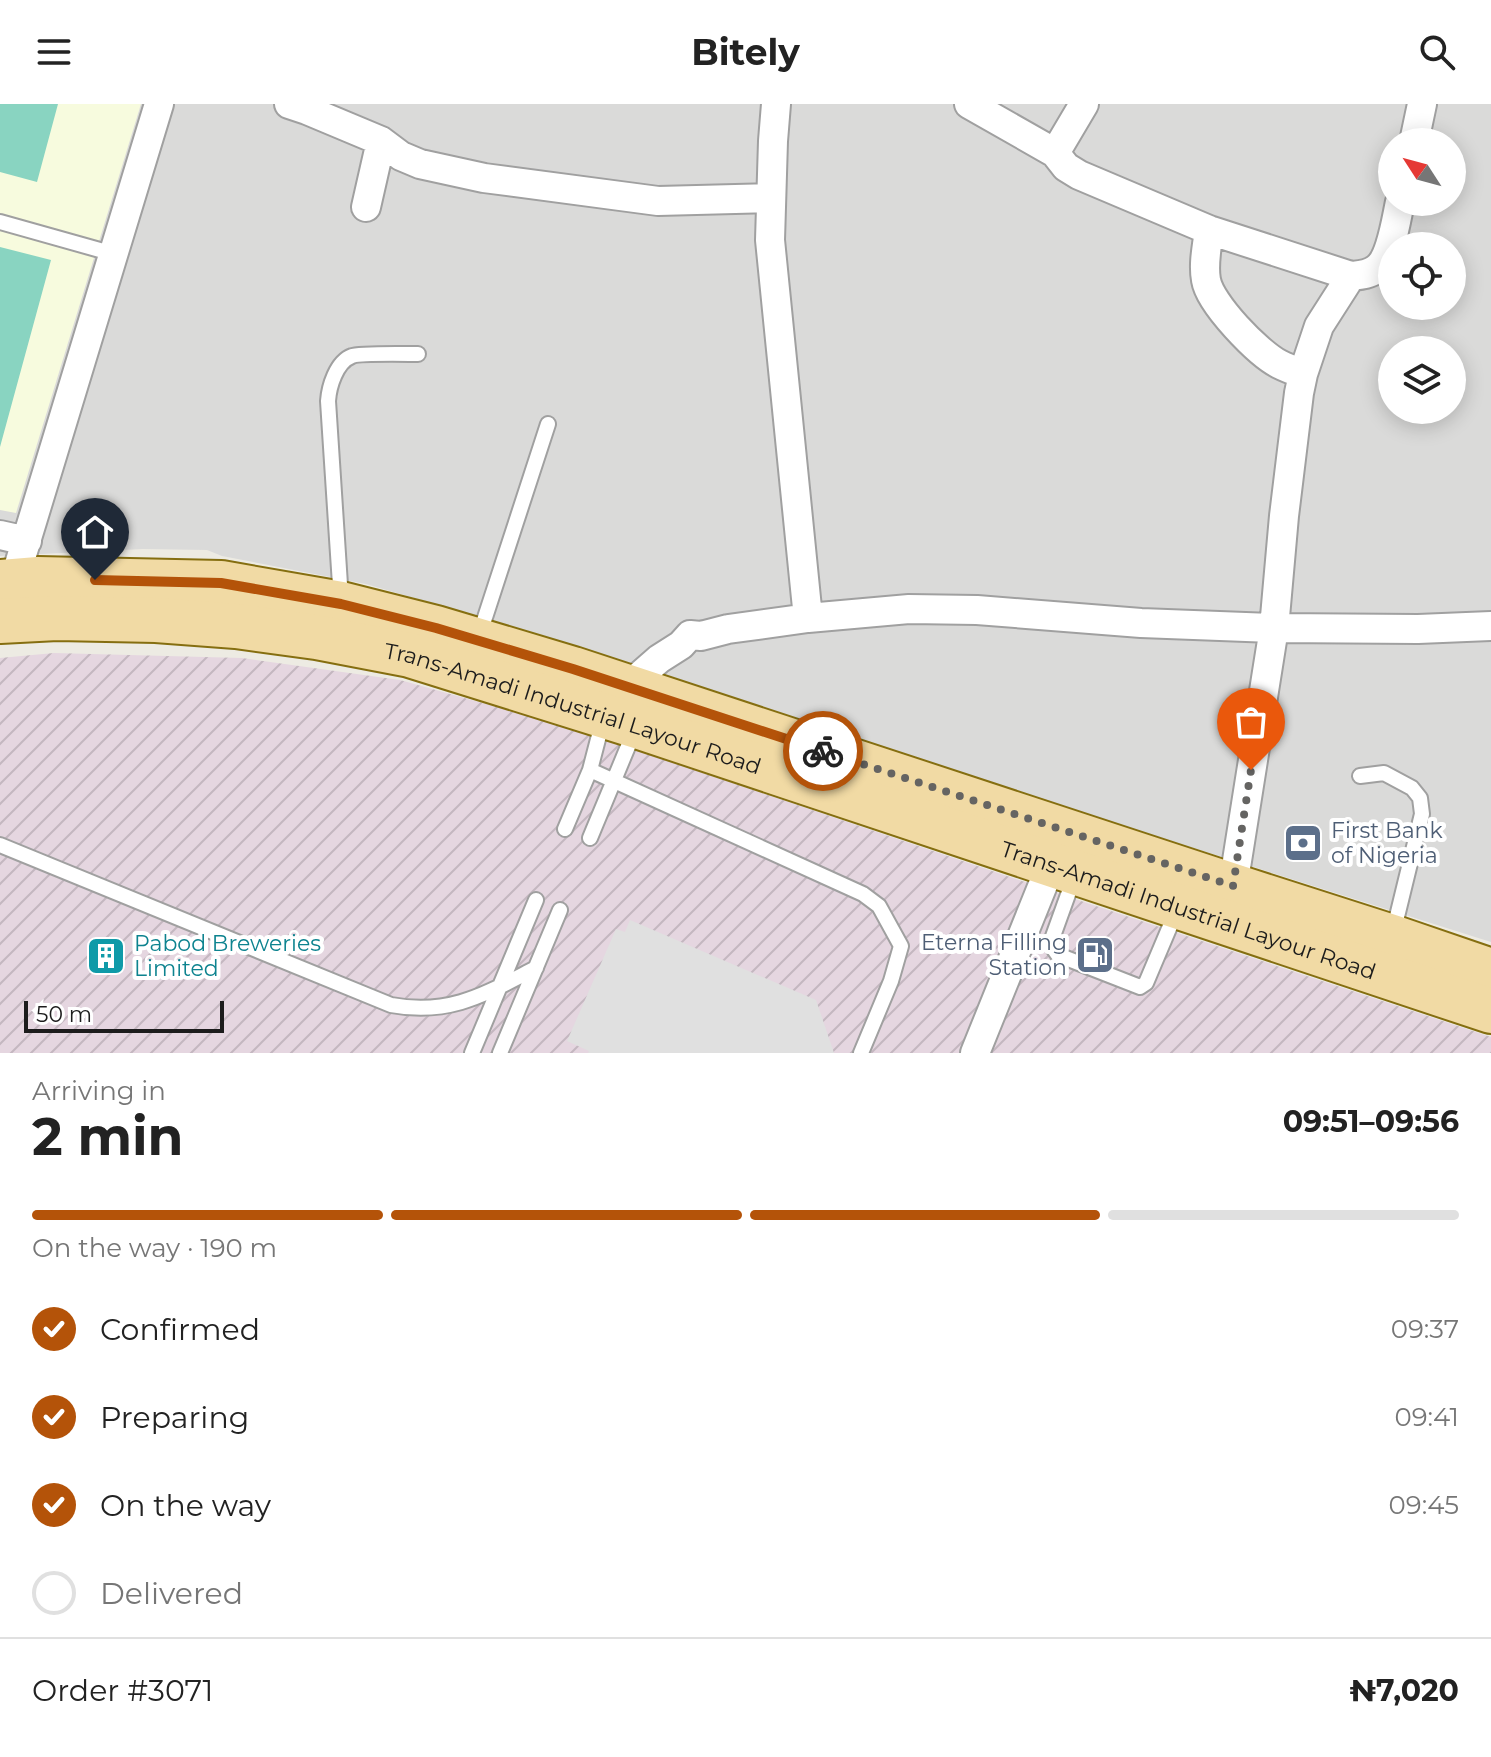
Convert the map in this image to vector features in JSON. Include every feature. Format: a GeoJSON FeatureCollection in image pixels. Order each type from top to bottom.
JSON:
{"type":"FeatureCollection","features":[{"type":"Feature","properties":{"kind":"main road","name":"Trans-Amadi Industrial Layour Road"},"geometry":{"type":"LineString","coordinates":[[10,560],[38,579],[221,583],[341,604],[478,640],[623,709]]}},
{"type":"Feature","properties":{"kind":"main road","name":"Trans-Amadi Industrial Layour Road"},"geometry":{"type":"LineString","coordinates":[[0,621],[57,618],[156,620],[236,626],[316,637],[410,655],[623,709],[1063,856],[1178,907],[1491,1011]]}},
{"type":"Feature","properties":{"kind":"main road","name":"Trans-Amadi Industrial Layour Road"},"geometry":{"type":"LineString","coordinates":[[1063,856],[1233,886],[1491,971]]}},
{"type":"Feature","properties":{"kind":"street"},"geometry":{"type":"LineString","coordinates":[[10,560],[114,254],[159,104]]}},
{"type":"Feature","properties":{"kind":"street"},"geometry":{"type":"LineString","coordinates":[[289,104],[381,141],[401,156],[420,164],[484,178],[658,201],[771,198]]}},
{"type":"Feature","properties":{"kind":"street"},"geometry":{"type":"LineString","coordinates":[[776,104],[770,240],[808,618]]}},
{"type":"Feature","properties":{"kind":"street"},"geometry":{"type":"LineString","coordinates":[[969,104],[1055,153],[1066,167],[1079,175],[1209,230],[1351,276],[1366,275],[1383,263],[1397,216]]}},
{"type":"Feature","properties":{"kind":"street"},"geometry":{"type":"LineString","coordinates":[[1055,153],[1084,104]]}},
{"type":"Feature","properties":{"kind":"street"},"geometry":{"type":"LineString","coordinates":[[1417,128],[1422,104]]}},
{"type":"Feature","properties":{"kind":"street"},"geometry":{"type":"LineString","coordinates":[[366,207],[381,141]]}},
{"type":"Feature","properties":{"kind":"street"},"geometry":{"type":"LineString","coordinates":[[1209,230],[1206,283],[1226,316],[1278,364],[1303,374]]}},
{"type":"Feature","properties":{"kind":"street"},"geometry":{"type":"LineString","coordinates":[[1233,886],[1274,628],[1299,393],[1319,326],[1351,276]]}},
{"type":"Feature","properties":{"kind":"street"},"geometry":{"type":"LineString","coordinates":[[623,709],[659,659],[690,635],[701,636],[728,629],[808,618],[909,609],[977,610],[1141,623],[1274,628],[1491,626]]}},
{"type":"Feature","properties":{"kind":"street"},"geometry":{"type":"LineString","coordinates":[[975,1053],[1063,856]]}},
{"type":"Feature","properties":{"kind":"lane"},"geometry":{"type":"LineString","coordinates":[[0,222],[114,254]]}},
{"type":"Feature","properties":{"kind":"lane"},"geometry":{"type":"LineString","coordinates":[[341,604],[329,388],[342,365],[352,356],[418,354]]}},
{"type":"Feature","properties":{"kind":"lane"},"geometry":{"type":"LineString","coordinates":[[478,640],[548,424]]}},
{"type":"Feature","properties":{"kind":"lane"},"geometry":{"type":"LineString","coordinates":[[565,829],[590,770],[623,709]]}},
{"type":"Feature","properties":{"kind":"lane"},"geometry":{"type":"LineString","coordinates":[[590,838],[613,780],[623,709]]}},
{"type":"Feature","properties":{"kind":"lane"},"geometry":{"type":"LineString","coordinates":[[590,770],[863,894],[879,906],[901,946],[891,981],[861,1053]]}},
{"type":"Feature","properties":{"kind":"lane"},"geometry":{"type":"LineString","coordinates":[[1360,776],[1384,773],[1412,788],[1420,798],[1422,814],[1392,937]]}},
{"type":"Feature","properties":{"kind":"lane"},"geometry":{"type":"LineString","coordinates":[[0,845],[391,1005],[433,1009],[466,1001],[536,968]]}},
{"type":"Feature","properties":{"kind":"lane"},"geometry":{"type":"LineString","coordinates":[[1063,856],[1052,939],[1058,955],[1140,987],[1146,983],[1178,907]]}},
{"type":"Feature","properties":{"kind":"lane"},"geometry":{"type":"LineString","coordinates":[[472,1053],[536,900]]}},
{"type":"Feature","properties":{"kind":"lane"},"geometry":{"type":"LineString","coordinates":[[500,1053],[560,910]]}},
{"type":"Feature","properties":{"kind":"shaded area"},"geometry":{"type":"Polygon","coordinates":[[[0,104],[1491,104],[1491,942],[1032,797],[545,636],[366,584],[222,556],[207,550],[143,549],[0,556],[0,104]]]}},
{"type":"Feature","properties":{"kind":"shaded area"},"geometry":{"type":"Polygon","coordinates":[[[0,104],[141,104],[16,513],[0,510],[0,104]]]}},
{"type":"Feature","properties":{"kind":"shaded area"},"geometry":{"type":"Polygon","coordinates":[[[54,653],[242,658],[400,680],[564,726],[1491,1037],[1491,1053],[0,1053],[0,658],[54,653]]]}},
{"type":"Feature","properties":{"kind":"shaded area"},"geometry":{"type":"Polygon","coordinates":[[[630,920],[816,1000],[834,1053],[588,1053],[567,1041],[616,929],[625,932],[630,920]]]}},
{"type":"Feature","properties":{"kind":"green space"},"geometry":{"type":"Polygon","coordinates":[[[0,104],[58,104],[37,182],[0,172],[0,104]]]}},
{"type":"Feature","properties":{"kind":"green space"},"geometry":{"type":"Polygon","coordinates":[[[0,247],[51,260],[0,447],[0,247]]]}},
{"type":"Feature","properties":{"kind":"way so far"},"geometry":{"type":"LineString","coordinates":[[823,751],[1233,886],[1251,770]]}},
{"type":"Feature","properties":{"kind":"place","name":"First Bank of Nigeria"},"geometry":{"type":"Point","coordinates":[1303,843]}},
{"type":"Feature","properties":{"kind":"place","name":"Eterna Filling Station"},"geometry":{"type":"Point","coordinates":[1095,955]}},
{"type":"Feature","properties":{"kind":"place","name":"Pabod Breweries Limited"},"geometry":{"type":"Point","coordinates":[106,956]}},
{"type":"Feature","properties":{"kind":"route"},"geometry":{"type":"LineString","coordinates":[[95,580],[221,583],[341,604],[436,628],[573,669],[823,751]]}}]}
